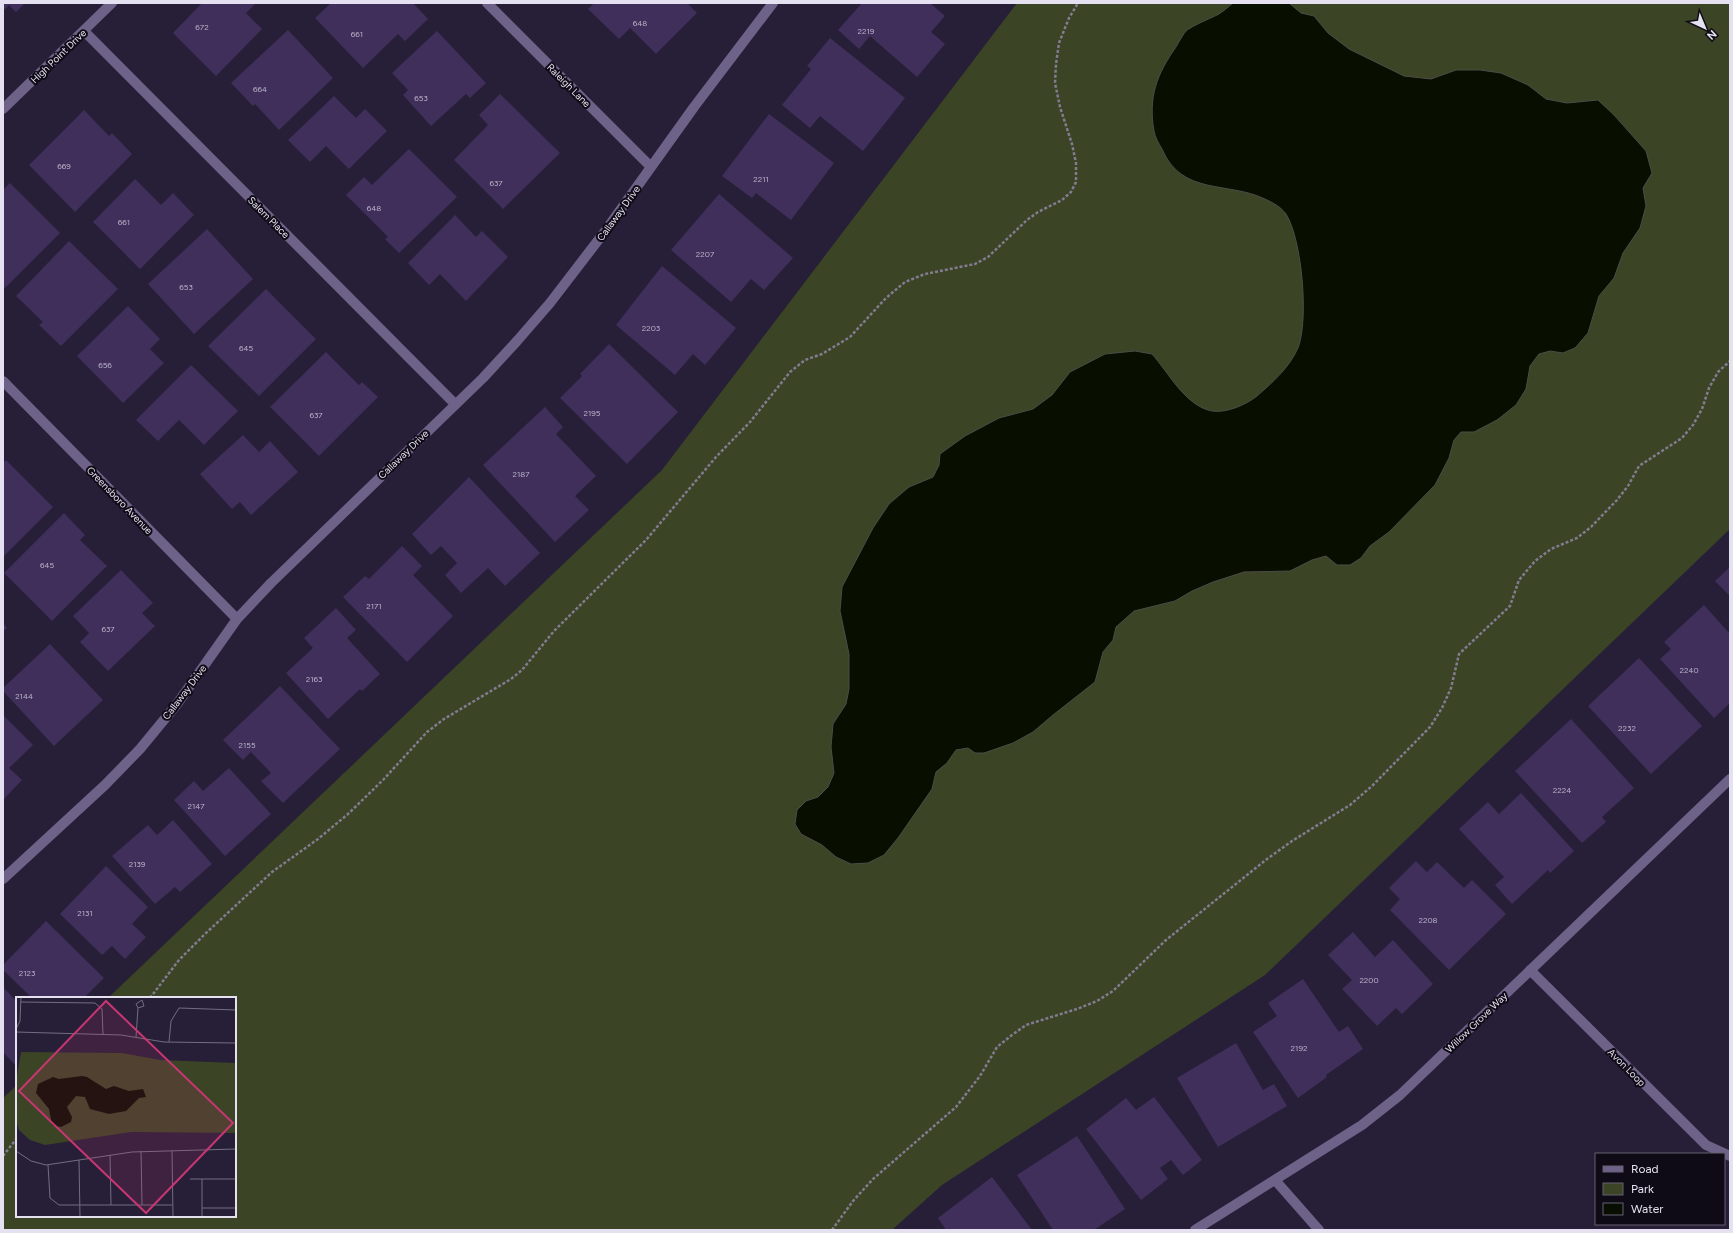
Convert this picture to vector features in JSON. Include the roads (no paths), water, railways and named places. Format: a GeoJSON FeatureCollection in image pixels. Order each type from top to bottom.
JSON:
{"type":"FeatureCollection","features":[{"type":"Feature","properties":{"kind":"street","name":"High Point Drive"},"geometry":{"type":"LineString","coordinates":[[3,109],[112,3]]}},
{"type":"Feature","properties":{"kind":"street","name":"Raleigh Lane"},"geometry":{"type":"LineString","coordinates":[[487,3],[651,167]]}},
{"type":"Feature","properties":{"kind":"street","name":"Callaway Drive"},"geometry":{"type":"LineString","coordinates":[[3,879],[105,785],[140,749],[177,704],[237,620],[271,583],[483,378],[550,304],[694,107],[773,3]]}},
{"type":"Feature","properties":{"kind":"street","name":"Salem Place"},"geometry":{"type":"LineString","coordinates":[[84,30],[455,404]]}},
{"type":"Feature","properties":{"kind":"street","name":"Greensboro Avenue"},"geometry":{"type":"LineString","coordinates":[[3,381],[237,620]]}},
{"type":"Feature","properties":{"kind":"street","name":"Willow Grove Way"},"geometry":{"type":"LineString","coordinates":[[1195,1230],[1362,1125],[1400,1095],[1730,779]]}},
{"type":"Feature","properties":{"kind":"street","name":"Avon Loop"},"geometry":{"type":"LineString","coordinates":[[1530,970],[1706,1145],[1723,1153]]}},
{"type":"Feature","properties":{"kind":"street"},"geometry":{"type":"LineString","coordinates":[[1275,1180],[1319,1230]]}},
{"type":"Feature","properties":{"kind":"water"},"geometry":{"type":"Polygon","coordinates":[[[1233,3],[1289,3],[1301,13],[1314,16],[1328,33],[1349,49],[1404,76],[1431,79],[1456,70],[1480,70],[1501,73],[1528,85],[1546,99],[1567,103],[1598,100],[1614,115],[1646,151],[1652,173],[1643,188],[1646,206],[1640,228],[1623,253],[1614,278],[1599,296],[1588,333],[1575,348],[1563,353],[1550,351],[1539,354],[1530,366],[1526,389],[1516,405],[1497,420],[1474,432],[1461,432],[1454,440],[1449,458],[1435,485],[1389,532],[1370,546],[1361,558],[1350,565],[1337,565],[1326,556],[1312,560],[1290,571],[1244,572],[1213,582],[1192,591],[1175,601],[1134,611],[1116,627],[1113,640],[1103,652],[1095,682],[1033,732],[1013,743],[984,753],[975,753],[968,748],[956,750],[947,763],[936,772],[932,789],[898,838],[884,855],[868,863],[851,864],[836,857],[822,845],[801,834],[795,824],[797,810],[806,801],[818,797],[828,787],[834,773],[831,747],[833,724],[846,704],[849,689],[849,654],[840,611],[842,587],[873,528],[889,504],[909,487],[933,477],[939,465],[940,454],[965,436],[999,418],[1033,409],[1052,395],[1070,372],[1105,354],[1135,351],[1152,354],[1191,401],[1208,410],[1220,411],[1241,406],[1257,396],[1275,380],[1290,362],[1298,348],[1303,319],[1302,280],[1296,242],[1292,226],[1286,214],[1274,203],[1265,199],[1236,190],[1193,181],[1181,174],[1171,164],[1158,143],[1154,131],[1152,119],[1153,97],[1159,76],[1169,57],[1187,30],[1219,14],[1233,3]]]}}]}
